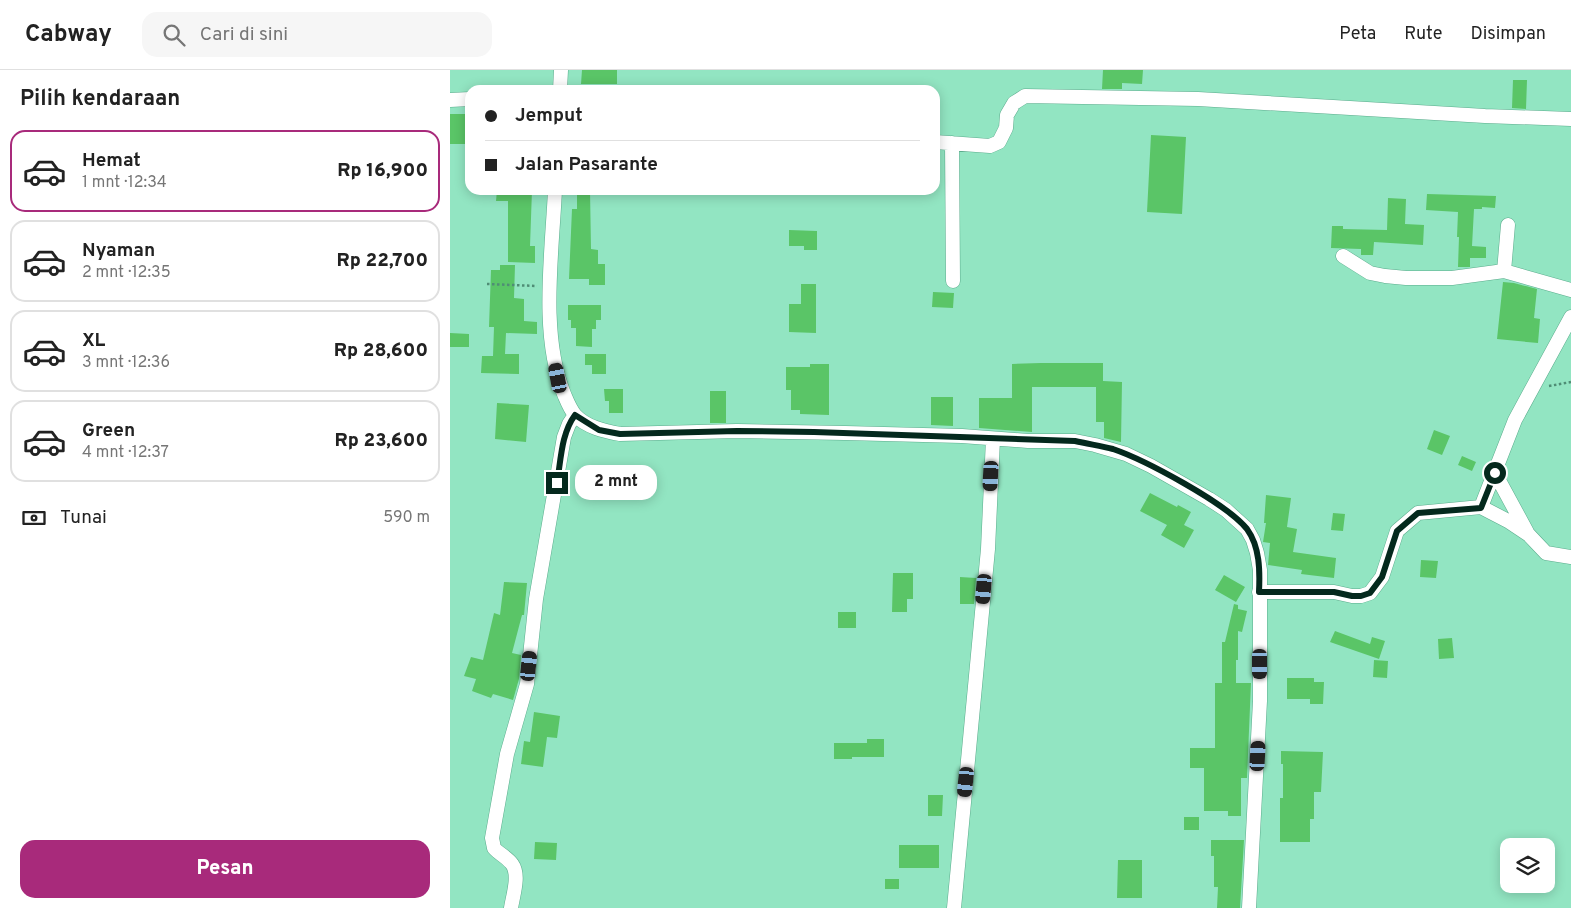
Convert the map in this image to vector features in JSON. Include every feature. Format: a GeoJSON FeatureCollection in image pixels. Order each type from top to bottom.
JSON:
{"type":"FeatureCollection","features":[{"type":"Feature","properties":{"kind":"street"},"geometry":{"type":"LineString","coordinates":[[560,85],[561,70]]}},
{"type":"Feature","properties":{"kind":"street"},"geometry":{"type":"LineString","coordinates":[[940,142],[990,146],[999,142],[1006,128],[1007,115],[1014,103],[1025,96],[1198,99],[1485,116],[1571,119]]}},
{"type":"Feature","properties":{"kind":"street"},"geometry":{"type":"LineString","coordinates":[[450,100],[465,100]]}},
{"type":"Feature","properties":{"kind":"street"},"geometry":{"type":"LineString","coordinates":[[952,143],[953,281]]}},
{"type":"Feature","properties":{"kind":"street"},"geometry":{"type":"LineString","coordinates":[[556,195],[551,286],[553,354],[558,378],[575,415],[599,430],[620,434],[783,432],[1075,441],[1112,449],[1151,466],[1226,510],[1247,529],[1257,553],[1260,570],[1260,701],[1249,908]]}},
{"type":"Feature","properties":{"kind":"street"},"geometry":{"type":"LineString","coordinates":[[1504,271],[1508,225]]}},
{"type":"Feature","properties":{"kind":"street"},"geometry":{"type":"LineString","coordinates":[[1343,256],[1370,272],[1385,276],[1452,278],[1504,271],[1571,290]]}},
{"type":"Feature","properties":{"kind":"street"},"geometry":{"type":"LineString","coordinates":[[1481,508],[1515,420],[1571,317]]}},
{"type":"Feature","properties":{"kind":"street"},"geometry":{"type":"LineString","coordinates":[[511,908],[515,882],[514,869],[508,860],[494,848],[492,838],[507,754],[527,684],[536,599],[564,437],[575,415]]}},
{"type":"Feature","properties":{"kind":"street"},"geometry":{"type":"LineString","coordinates":[[954,908],[988,549],[993,439]]}},
{"type":"Feature","properties":{"kind":"street"},"geometry":{"type":"LineString","coordinates":[[1495,473],[1529,535]]}},
{"type":"Feature","properties":{"kind":"street"},"geometry":{"type":"LineString","coordinates":[[1259,592],[1334,592],[1352,596],[1370,593],[1382,577],[1397,531],[1418,513],[1481,508],[1508,521],[1529,535],[1546,553],[1571,557]]}},
{"type":"Feature","properties":{"kind":"path"},"geometry":{"type":"LineString","coordinates":[[487,284],[551,286]]}},
{"type":"Feature","properties":{"kind":"path"},"geometry":{"type":"LineString","coordinates":[[1533,388],[1571,382]]}},
{"type":"Feature","properties":{"kind":"building"},"geometry":{"type":"Polygon","coordinates":[[[582,70],[617,70],[617,84],[581,84],[582,70]]]}},
{"type":"Feature","properties":{"kind":"building"},"geometry":{"type":"Polygon","coordinates":[[[1103,70],[1143,70],[1142,84],[1122,83],[1122,89],[1102,89],[1103,70]]]}},
{"type":"Feature","properties":{"kind":"building"},"geometry":{"type":"Polygon","coordinates":[[[1513,80],[1527,80],[1526,109],[1512,108],[1513,80]]]}},
{"type":"Feature","properties":{"kind":"building"},"geometry":{"type":"Polygon","coordinates":[[[450,114],[465,114],[465,144],[450,144],[450,114]]]}},
{"type":"Feature","properties":{"kind":"building"},"geometry":{"type":"Polygon","coordinates":[[[1151,135],[1186,137],[1182,214],[1147,212],[1151,135]]]}},
{"type":"Feature","properties":{"kind":"building"},"geometry":{"type":"Polygon","coordinates":[[[1427,194],[1496,196],[1495,208],[1482,207],[1482,209],[1474,209],[1472,246],[1486,247],[1486,258],[1470,258],[1470,267],[1458,267],[1458,212],[1426,210],[1427,194]]]}},
{"type":"Feature","properties":{"kind":"building"},"geometry":{"type":"Polygon","coordinates":[[[497,195],[532,195],[530,246],[535,246],[535,263],[508,262],[508,201],[496,201],[497,195]]]}},
{"type":"Feature","properties":{"kind":"building"},"geometry":{"type":"Polygon","coordinates":[[[577,195],[590,195],[591,249],[598,250],[598,264],[605,264],[605,285],[589,285],[589,279],[569,279],[572,209],[577,209],[577,195]]]}},
{"type":"Feature","properties":{"kind":"building"},"geometry":{"type":"Polygon","coordinates":[[[1388,198],[1406,199],[1405,224],[1424,225],[1423,245],[1374,242],[1373,255],[1361,255],[1361,249],[1331,248],[1332,226],[1343,226],[1343,229],[1387,230],[1388,198]]]}},
{"type":"Feature","properties":{"kind":"building"},"geometry":{"type":"Polygon","coordinates":[[[789,230],[817,231],[817,250],[804,250],[804,246],[789,246],[789,230]]]}},
{"type":"Feature","properties":{"kind":"building"},"geometry":{"type":"Polygon","coordinates":[[[500,265],[515,265],[514,298],[524,299],[524,321],[537,322],[537,334],[506,333],[505,354],[519,354],[519,374],[481,373],[482,356],[493,356],[494,327],[489,327],[491,270],[500,270],[500,265]]]}},
{"type":"Feature","properties":{"kind":"building"},"geometry":{"type":"Polygon","coordinates":[[[1503,282],[1537,289],[1534,318],[1540,319],[1538,343],[1497,339],[1503,282]]]}},
{"type":"Feature","properties":{"kind":"building"},"geometry":{"type":"Polygon","coordinates":[[[801,284],[816,284],[816,333],[789,332],[789,304],[801,304],[801,284]]]}},
{"type":"Feature","properties":{"kind":"building"},"geometry":{"type":"Polygon","coordinates":[[[933,292],[954,293],[953,308],[932,307],[933,292]]]}},
{"type":"Feature","properties":{"kind":"building"},"geometry":{"type":"Polygon","coordinates":[[[568,305],[601,305],[601,320],[596,320],[596,329],[592,329],[592,347],[576,346],[576,328],[571,328],[571,320],[568,320],[568,305]]]}},
{"type":"Feature","properties":{"kind":"building"},"geometry":{"type":"Polygon","coordinates":[[[450,333],[469,334],[469,347],[450,347],[450,333]]]}},
{"type":"Feature","properties":{"kind":"building"},"geometry":{"type":"Polygon","coordinates":[[[585,354],[606,354],[606,374],[592,374],[592,365],[585,365],[585,354]]]}},
{"type":"Feature","properties":{"kind":"building"},"geometry":{"type":"Polygon","coordinates":[[[1103,363],[1103,381],[1122,382],[1121,442],[1104,438],[1104,422],[1096,422],[1096,387],[1032,387],[1032,432],[979,428],[979,398],[1012,398],[1012,364],[1103,363]]]}},
{"type":"Feature","properties":{"kind":"building"},"geometry":{"type":"Polygon","coordinates":[[[810,364],[829,364],[829,415],[800,414],[800,410],[791,410],[791,390],[786,390],[786,367],[810,367],[810,364]]]}},
{"type":"Feature","properties":{"kind":"building"},"geometry":{"type":"Polygon","coordinates":[[[604,389],[623,389],[623,413],[609,413],[609,401],[605,401],[604,389]]]}},
{"type":"Feature","properties":{"kind":"building"},"geometry":{"type":"Polygon","coordinates":[[[710,391],[726,391],[726,423],[710,423],[710,391]]]}},
{"type":"Feature","properties":{"kind":"building"},"geometry":{"type":"Polygon","coordinates":[[[931,397],[953,397],[953,426],[931,425],[931,397]]]}},
{"type":"Feature","properties":{"kind":"building"},"geometry":{"type":"Polygon","coordinates":[[[497,403],[529,405],[526,442],[495,439],[497,403]]]}},
{"type":"Feature","properties":{"kind":"building"},"geometry":{"type":"Polygon","coordinates":[[[1434,430],[1450,436],[1442,455],[1427,449],[1434,430]]]}},
{"type":"Feature","properties":{"kind":"building"},"geometry":{"type":"Polygon","coordinates":[[[1462,456],[1476,462],[1472,471],[1458,465],[1462,456]]]}},
{"type":"Feature","properties":{"kind":"building"},"geometry":{"type":"Polygon","coordinates":[[[1150,493],[1191,512],[1184,525],[1194,530],[1184,548],[1161,535],[1167,525],[1140,511],[1150,493]]]}},
{"type":"Feature","properties":{"kind":"building"},"geometry":{"type":"Polygon","coordinates":[[[1266,495],[1291,498],[1287,527],[1297,529],[1293,552],[1336,558],[1334,578],[1301,574],[1302,570],[1268,565],[1270,543],[1263,542],[1266,523],[1264,523],[1266,495]]]}},
{"type":"Feature","properties":{"kind":"building"},"geometry":{"type":"Polygon","coordinates":[[[1333,513],[1345,514],[1343,531],[1331,530],[1333,513]]]}},
{"type":"Feature","properties":{"kind":"building"},"geometry":{"type":"Polygon","coordinates":[[[1421,560],[1438,561],[1436,578],[1420,577],[1421,560]]]}},
{"type":"Feature","properties":{"kind":"building"},"geometry":{"type":"Polygon","coordinates":[[[893,573],[913,573],[913,599],[907,599],[907,612],[892,612],[893,573]]]}},
{"type":"Feature","properties":{"kind":"building"},"geometry":{"type":"Polygon","coordinates":[[[1224,575],[1245,587],[1236,602],[1215,590],[1224,575]]]}},
{"type":"Feature","properties":{"kind":"building"},"geometry":{"type":"Polygon","coordinates":[[[960,577],[976,578],[974,604],[960,604],[960,577]]]}},
{"type":"Feature","properties":{"kind":"building"},"geometry":{"type":"Polygon","coordinates":[[[504,582],[527,583],[524,615],[522,615],[512,653],[521,655],[519,679],[513,700],[493,694],[491,698],[472,691],[476,679],[464,676],[471,657],[483,660],[494,613],[500,615],[504,582]]]}},
{"type":"Feature","properties":{"kind":"building"},"geometry":{"type":"Polygon","coordinates":[[[1234,604],[1238,605],[1238,609],[1247,611],[1242,632],[1238,631],[1236,683],[1251,683],[1247,778],[1241,778],[1241,816],[1228,816],[1228,811],[1204,811],[1204,768],[1190,768],[1190,748],[1215,748],[1215,683],[1222,683],[1222,642],[1225,642],[1234,604]]]}},
{"type":"Feature","properties":{"kind":"building"},"geometry":{"type":"Polygon","coordinates":[[[838,612],[856,612],[856,628],[838,628],[838,612]]]}},
{"type":"Feature","properties":{"kind":"building"},"geometry":{"type":"Polygon","coordinates":[[[1335,631],[1370,644],[1372,637],[1385,641],[1379,659],[1330,642],[1335,631]]]}},
{"type":"Feature","properties":{"kind":"building"},"geometry":{"type":"Polygon","coordinates":[[[1452,638],[1454,658],[1439,659],[1438,639],[1452,638]]]}},
{"type":"Feature","properties":{"kind":"building"},"geometry":{"type":"Polygon","coordinates":[[[1374,660],[1388,661],[1387,678],[1373,677],[1374,660]]]}},
{"type":"Feature","properties":{"kind":"building"},"geometry":{"type":"Polygon","coordinates":[[[1287,678],[1314,678],[1314,682],[1324,682],[1323,704],[1310,704],[1310,699],[1287,699],[1287,678]]]}},
{"type":"Feature","properties":{"kind":"building"},"geometry":{"type":"Polygon","coordinates":[[[534,712],[560,716],[557,738],[547,737],[543,767],[521,764],[524,741],[530,742],[534,712]]]}},
{"type":"Feature","properties":{"kind":"building"},"geometry":{"type":"Polygon","coordinates":[[[867,739],[884,739],[884,757],[834,759],[834,743],[867,743],[867,739]]]}},
{"type":"Feature","properties":{"kind":"building"},"geometry":{"type":"Polygon","coordinates":[[[1281,751],[1323,752],[1321,792],[1314,792],[1314,819],[1310,819],[1310,842],[1280,842],[1280,798],[1283,798],[1281,751]]]}},
{"type":"Feature","properties":{"kind":"building"},"geometry":{"type":"Polygon","coordinates":[[[928,795],[943,795],[942,816],[928,816],[928,795]]]}},
{"type":"Feature","properties":{"kind":"building"},"geometry":{"type":"Polygon","coordinates":[[[1184,817],[1199,817],[1199,830],[1184,830],[1184,817]]]}},
{"type":"Feature","properties":{"kind":"building"},"geometry":{"type":"Polygon","coordinates":[[[1211,840],[1244,840],[1240,908],[1217,908],[1218,887],[1214,887],[1214,856],[1211,856],[1211,840]]]}},
{"type":"Feature","properties":{"kind":"building"},"geometry":{"type":"Polygon","coordinates":[[[535,842],[557,843],[556,860],[534,859],[535,842]]]}},
{"type":"Feature","properties":{"kind":"building"},"geometry":{"type":"Polygon","coordinates":[[[899,845],[939,845],[939,868],[899,868],[899,845]]]}},
{"type":"Feature","properties":{"kind":"building"},"geometry":{"type":"Polygon","coordinates":[[[1118,860],[1142,860],[1142,898],[1117,898],[1118,860]]]}},
{"type":"Feature","properties":{"kind":"building"},"geometry":{"type":"Polygon","coordinates":[[[885,879],[899,879],[899,889],[885,889],[885,879]]]}},
{"type":"Feature","properties":{"kind":"route"},"geometry":{"type":"LineString","coordinates":[[557,483],[564,437],[575,415],[599,430],[620,434],[737,431],[814,432],[962,436],[1056,442],[1075,441],[1126,454],[1194,490],[1226,510],[1247,529],[1253,540],[1260,570],[1259,592],[1334,592],[1361,596],[1370,593],[1382,577],[1397,531],[1418,513],[1481,508],[1495,473]]}}]}
